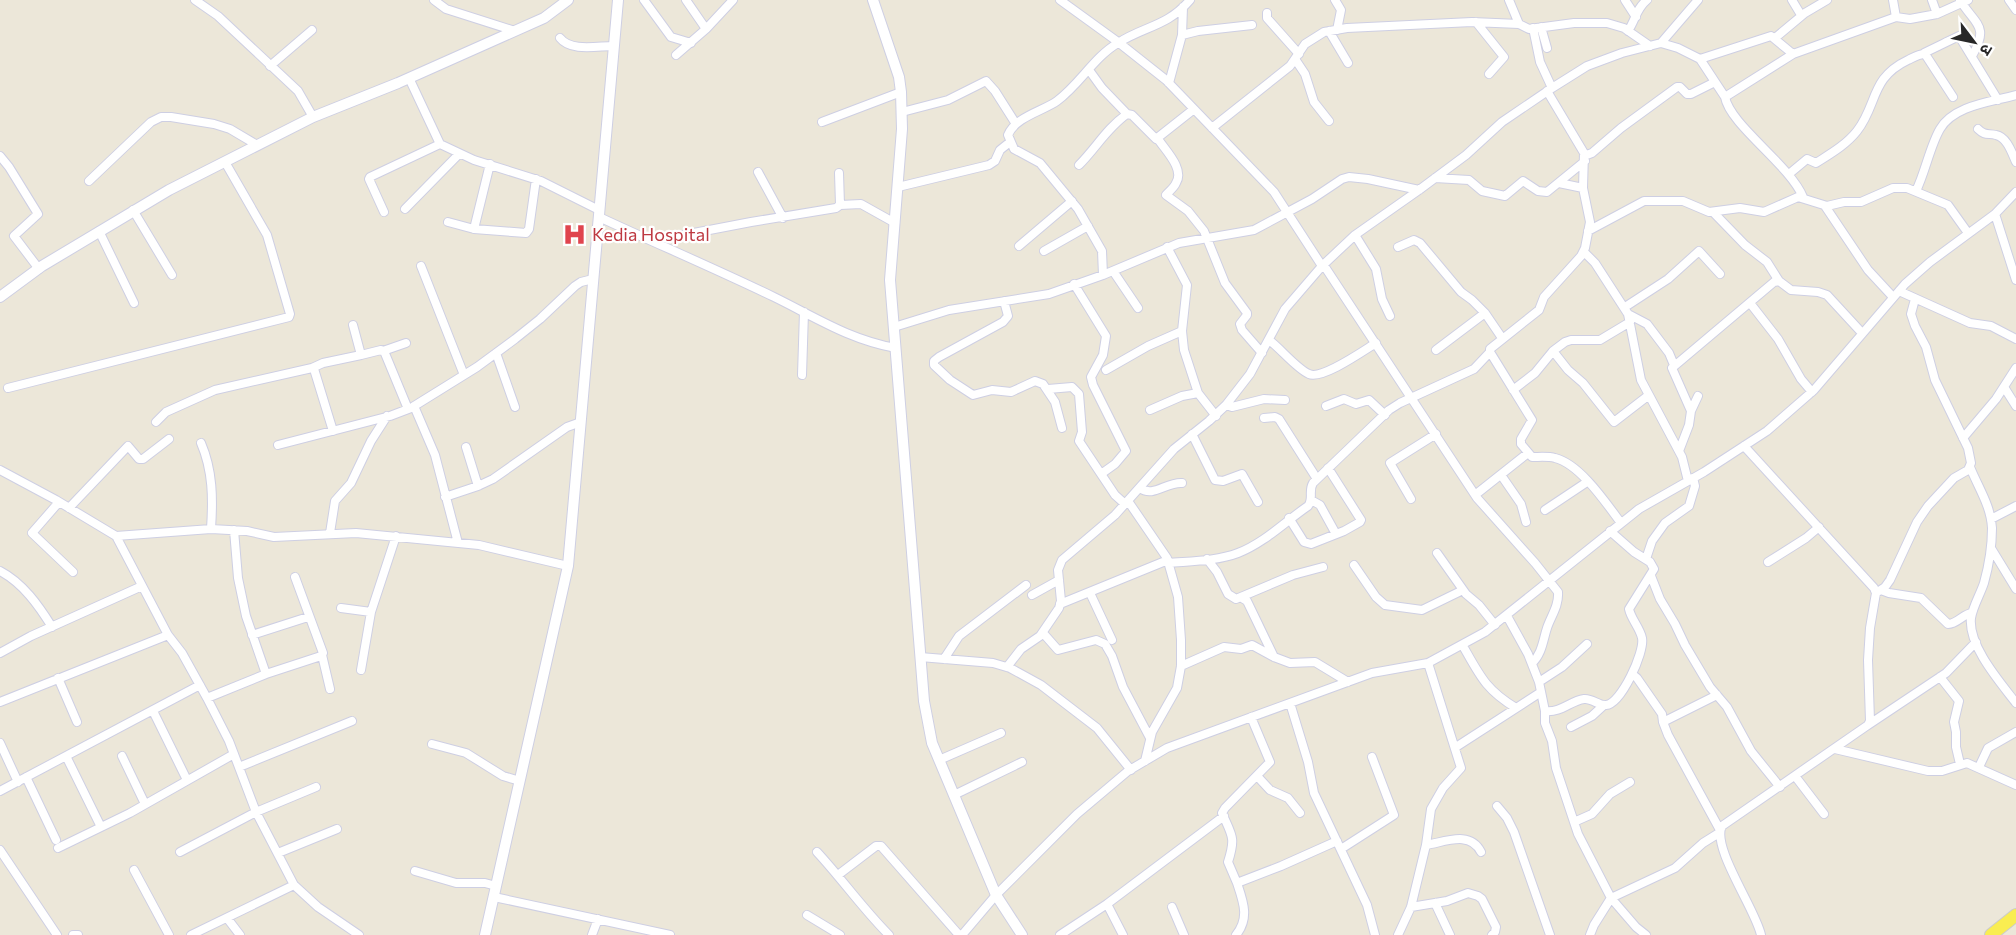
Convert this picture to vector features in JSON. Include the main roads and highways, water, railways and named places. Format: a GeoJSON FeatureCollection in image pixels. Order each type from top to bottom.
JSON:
{"type":"FeatureCollection","features":[{"type":"Feature","properties":{"kind":"main road"},"geometry":{"type":"LineString","coordinates":[[1991,935],[2016,915]]}},
{"type":"Feature","properties":{"kind":"place","name":"Kedia Hospital"},"geometry":{"type":"Point","coordinates":[574,234]}}]}
